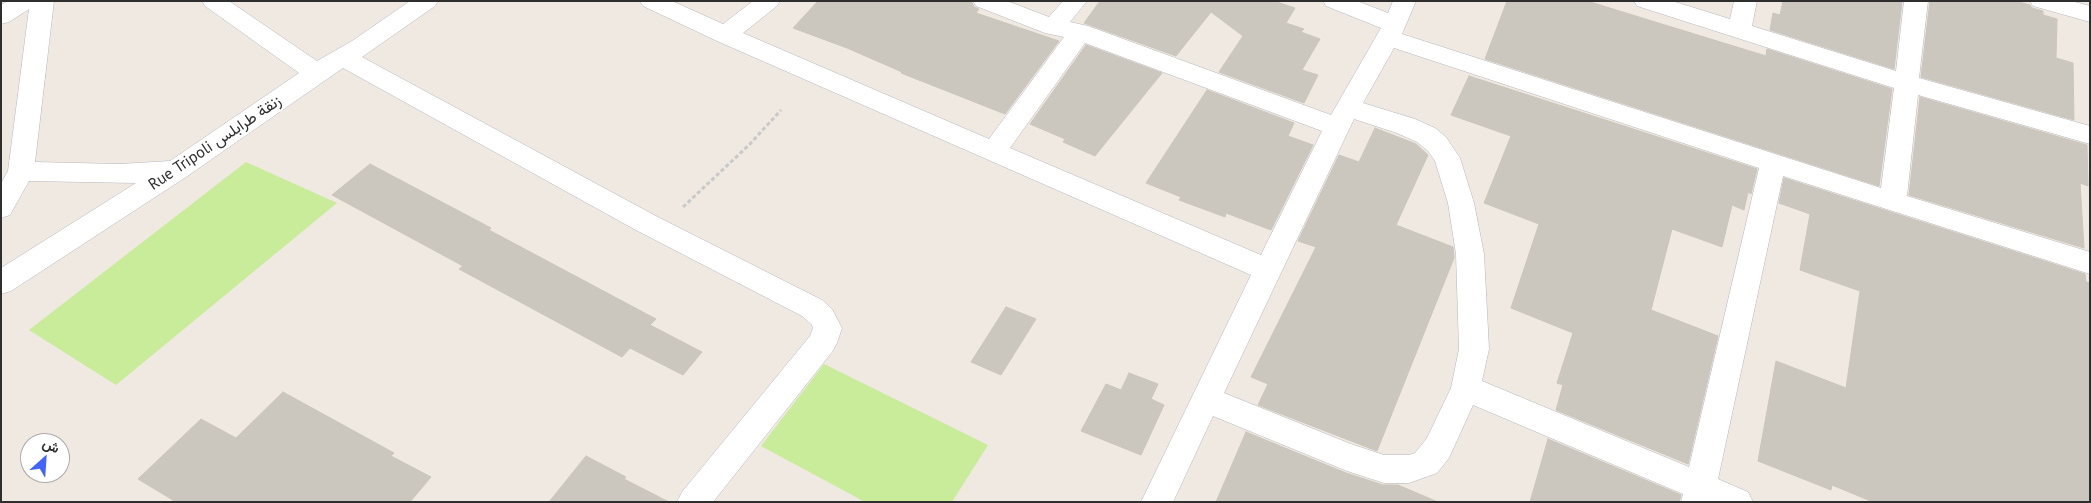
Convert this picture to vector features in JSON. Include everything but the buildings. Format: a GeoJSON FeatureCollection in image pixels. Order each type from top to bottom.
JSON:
{"type":"FeatureCollection","features":[{"type":"Feature","properties":{"kind":"street"},"geometry":{"type":"LineString","coordinates":[[1,16],[25,1]]}},
{"type":"Feature","properties":{"kind":"street"},"geometry":{"type":"LineString","coordinates":[[1,208],[21,171],[42,1]]}},
{"type":"Feature","properties":{"kind":"street"},"geometry":{"type":"LineString","coordinates":[[213,1],[316,73]]}},
{"type":"Feature","properties":{"kind":"street","name":"Rue Tripoli زنقة طرابلس"},"geometry":{"type":"LineString","coordinates":[[1,283],[177,170],[316,73],[427,1]]}},
{"type":"Feature","properties":{"kind":"street"},"geometry":{"type":"LineString","coordinates":[[651,1],[725,36],[1267,270]]}},
{"type":"Feature","properties":{"kind":"street"},"geometry":{"type":"LineString","coordinates":[[725,36],[768,1]]}},
{"type":"Feature","properties":{"kind":"street"},"geometry":{"type":"LineString","coordinates":[[984,1],[1053,27],[1080,32],[1343,118],[1406,126],[1426,135],[1438,144],[1447,158],[1460,203],[1470,254],[1474,349],[1466,388],[1438,448],[1426,464],[1409,470],[1384,469],[1347,457],[1207,400]]}},
{"type":"Feature","properties":{"kind":"street"},"geometry":{"type":"LineString","coordinates":[[1053,27],[1076,1]]}},
{"type":"Feature","properties":{"kind":"street"},"geometry":{"type":"LineString","coordinates":[[1334,1],[1396,21],[1773,163],[2090,263]]}},
{"type":"Feature","properties":{"kind":"street"},"geometry":{"type":"LineString","coordinates":[[1645,1],[1906,83],[2090,135]]}},
{"type":"Feature","properties":{"kind":"street"},"geometry":{"type":"LineString","coordinates":[[1739,30],[1746,1]]}},
{"type":"Feature","properties":{"kind":"street"},"geometry":{"type":"LineString","coordinates":[[1893,202],[1916,1]]}},
{"type":"Feature","properties":{"kind":"street"},"geometry":{"type":"LineString","coordinates":[[2041,1],[2090,14]]}},
{"type":"Feature","properties":{"kind":"street"},"geometry":{"type":"LineString","coordinates":[[1157,502],[1267,270],[1343,118],[1396,21]]}},
{"type":"Feature","properties":{"kind":"street"},"geometry":{"type":"LineString","coordinates":[[994,151],[1080,32]]}},
{"type":"Feature","properties":{"kind":"street"},"geometry":{"type":"LineString","coordinates":[[342,57],[659,229],[812,308],[822,317],[828,328],[822,343],[693,502]]}},
{"type":"Feature","properties":{"kind":"street"},"geometry":{"type":"LineString","coordinates":[[1698,494],[1773,163]]}},
{"type":"Feature","properties":{"kind":"street"},"geometry":{"type":"LineString","coordinates":[[21,171],[120,174],[177,170]]}},
{"type":"Feature","properties":{"kind":"street"},"geometry":{"type":"LineString","coordinates":[[1466,388],[1698,494],[1737,502]]}},
{"type":"Feature","properties":{"kind":"path"},"geometry":{"type":"LineString","coordinates":[[659,229],[749,145],[781,110]]}},
{"type":"Feature","properties":{"kind":"green space"},"geometry":{"type":"Polygon","coordinates":[[[246,162],[337,203],[116,385],[29,330],[246,162]]]}},
{"type":"Feature","properties":{"kind":"green space"},"geometry":{"type":"Polygon","coordinates":[[[824,364],[988,445],[952,502],[865,502],[761,446],[824,364]]]}}]}
